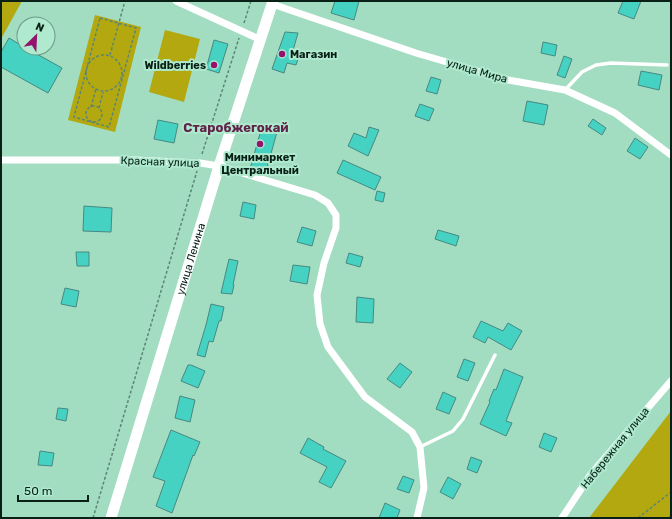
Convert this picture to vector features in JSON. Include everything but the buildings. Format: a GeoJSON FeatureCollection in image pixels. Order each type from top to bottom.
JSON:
{"type":"FeatureCollection","features":[{"type":"Feature","properties":{"kind":"street"},"geometry":{"type":"LineString","coordinates":[[176,1],[261,40]]}},
{"type":"Feature","properties":{"kind":"street","name":"улица Ленина"},"geometry":{"type":"LineString","coordinates":[[111,518],[219,166],[273,3]]}},
{"type":"Feature","properties":{"kind":"street","name":"улица Мира"},"geometry":{"type":"LineString","coordinates":[[273,3],[423,55],[508,80],[565,90],[615,113],[671,155]]}},
{"type":"Feature","properties":{"kind":"street","name":"Красная улица"},"geometry":{"type":"LineString","coordinates":[[1,160],[135,160],[200,163],[219,166],[315,195],[328,204],[336,215],[336,228],[324,263],[317,295],[320,324],[328,347],[365,398],[412,432],[420,447]]}},
{"type":"Feature","properties":{"kind":"street","name":"Набережная улица"},"geometry":{"type":"LineString","coordinates":[[562,518],[591,474],[671,381]]}},
{"type":"Feature","properties":{"kind":"street"},"geometry":{"type":"LineString","coordinates":[[417,518],[424,488],[420,447]]}},
{"type":"Feature","properties":{"kind":"lane"},"geometry":{"type":"LineString","coordinates":[[565,90],[582,72],[596,65],[611,63],[667,65]]}},
{"type":"Feature","properties":{"kind":"lane"},"geometry":{"type":"LineString","coordinates":[[420,447],[453,431],[463,419],[495,355]]}},
{"type":"Feature","properties":{"kind":"path"},"geometry":{"type":"LineString","coordinates":[[110,55],[125,1]]}},
{"type":"Feature","properties":{"kind":"path"},"geometry":{"type":"LineString","coordinates":[[93,518],[200,163],[251,1]]}},
{"type":"Feature","properties":{"kind":"path"},"geometry":{"type":"LineString","coordinates":[[100,18],[119,23],[136,28],[110,127],[74,117],[100,18]]}},
{"type":"Feature","properties":{"kind":"path"},"geometry":{"type":"LineString","coordinates":[[101,55],[110,55],[117,60],[122,67],[123,76],[119,84],[112,90],[103,92],[96,89],[88,82],[86,74],[87,65],[93,58],[101,55]]}},
{"type":"Feature","properties":{"kind":"path"},"geometry":{"type":"LineString","coordinates":[[91,122],[86,116],[87,111],[91,107],[96,89]]}},
{"type":"Feature","properties":{"kind":"path"},"geometry":{"type":"LineString","coordinates":[[98,108],[103,92]]}},
{"type":"Feature","properties":{"kind":"path"},"geometry":{"type":"LineString","coordinates":[[91,107],[98,108],[102,113],[102,117],[99,121],[91,122]]}},
{"type":"Feature","properties":{"kind":"path"},"geometry":{"type":"LineString","coordinates":[[638,518],[671,492]]}},
{"type":"Feature","properties":{"kind":"shaded area"},"geometry":{"type":"Polygon","coordinates":[[[1,1],[22,1],[1,39],[1,1]]]}},
{"type":"Feature","properties":{"kind":"shaded area"},"geometry":{"type":"Polygon","coordinates":[[[95,15],[141,27],[115,132],[68,120],[95,15]]]}},
{"type":"Feature","properties":{"kind":"shaded area"},"geometry":{"type":"Polygon","coordinates":[[[165,30],[200,39],[184,102],[149,92],[165,30]]]}},
{"type":"Feature","properties":{"kind":"shaded area"},"geometry":{"type":"Polygon","coordinates":[[[671,411],[671,518],[589,518],[671,411]]]}},
{"type":"Feature","properties":{"kind":"place","name":"Магазин"},"geometry":{"type":"Point","coordinates":[282,54]}},
{"type":"Feature","properties":{"kind":"place","name":"Wildberries"},"geometry":{"type":"Point","coordinates":[214,65]}},
{"type":"Feature","properties":{"kind":"place","name":"Минимаркет Центральный"},"geometry":{"type":"Point","coordinates":[260,144]}},
{"type":"Feature","properties":{"kind":"district","name":"Старобжегокай"},"geometry":{"type":"Point","coordinates":[236,127]}}]}
